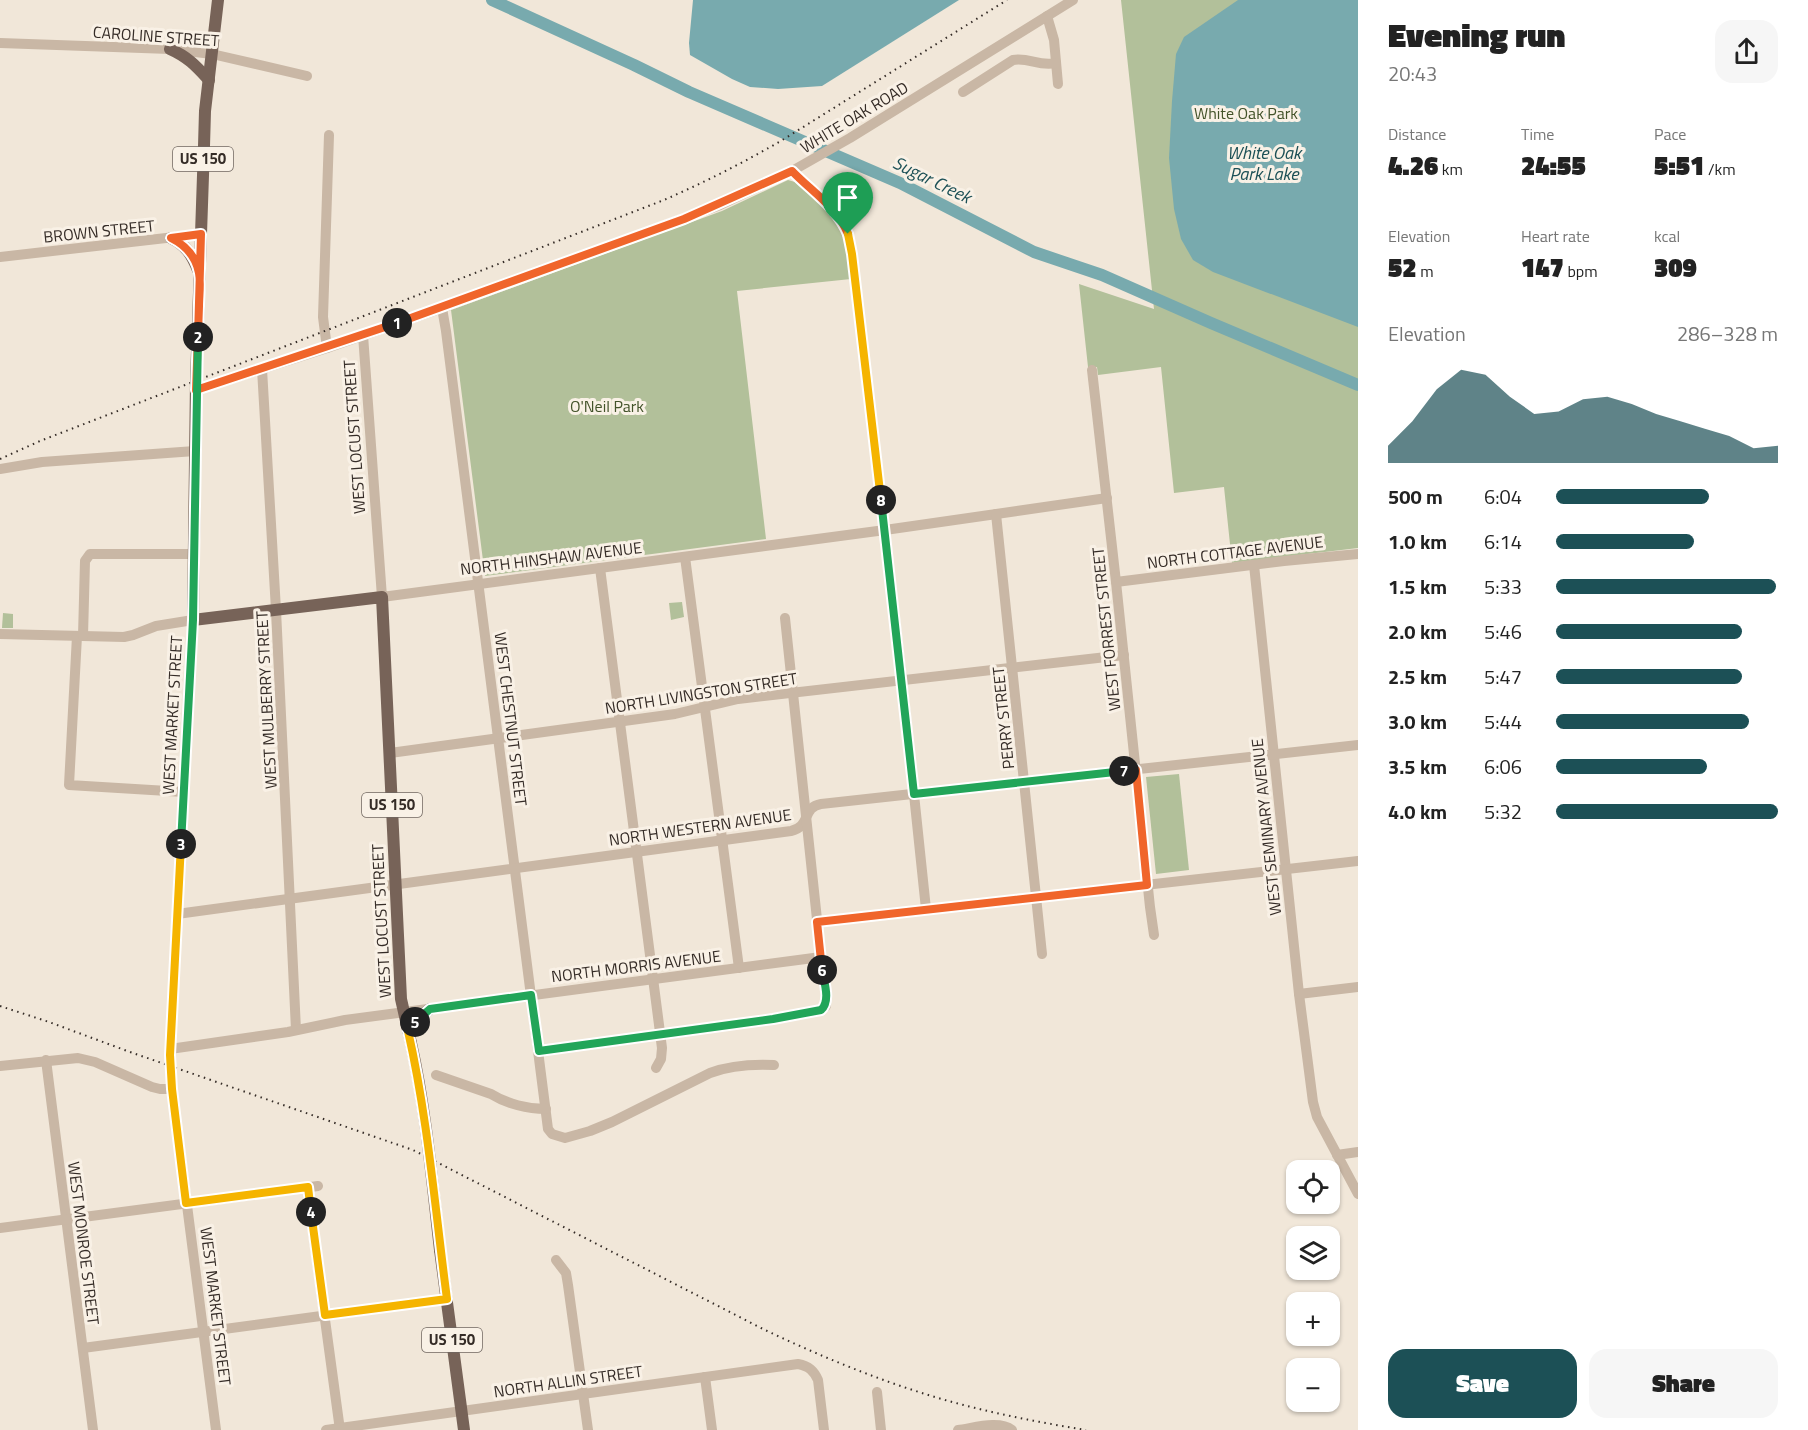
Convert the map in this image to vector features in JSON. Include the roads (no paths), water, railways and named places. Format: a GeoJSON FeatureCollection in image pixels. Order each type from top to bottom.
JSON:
{"type":"FeatureCollection","features":[{"type":"Feature","properties":{"kind":"main road","name":"WEST MARKET STREET"},"geometry":{"type":"LineString","coordinates":[[193,620],[196,390],[205,111],[218,0]]}},
{"type":"Feature","properties":{"kind":"main road"},"geometry":{"type":"LineString","coordinates":[[170,49],[184,55],[208,80]]}},
{"type":"Feature","properties":{"kind":"main road"},"geometry":{"type":"LineString","coordinates":[[171,238],[182,243],[193,257],[200,274]]}},
{"type":"Feature","properties":{"kind":"main road","name":"NORTH HINSHAW AVENUE"},"geometry":{"type":"LineString","coordinates":[[193,620],[382,597]]}},
{"type":"Feature","properties":{"kind":"main road","name":"WEST LOCUST STREET"},"geometry":{"type":"LineString","coordinates":[[382,597],[401,999],[426,1129],[464,1430]]}},
{"type":"Feature","properties":{"kind":"main road"},"geometry":{"type":"LineString","coordinates":[[409,1037],[417,1020],[430,1009]]}},
{"type":"Feature","properties":{"kind":"street","name":"WHITE OAK ROAD"},"geometry":{"type":"LineString","coordinates":[[196,390],[442,308],[684,219],[792,171],[850,138],[1073,0]]}},
{"type":"Feature","properties":{"kind":"street"},"geometry":{"type":"LineString","coordinates":[[1047,16],[1053,40],[1058,84]]}},
{"type":"Feature","properties":{"kind":"street","name":"CAROLINE STREET"},"geometry":{"type":"LineString","coordinates":[[0,43],[170,49],[212,54],[307,76]]}},
{"type":"Feature","properties":{"kind":"street"},"geometry":{"type":"LineString","coordinates":[[963,92],[1013,60],[1023,59],[1044,65],[1056,63]]}},
{"type":"Feature","properties":{"kind":"street","name":"WEST LOCUST STREET"},"geometry":{"type":"LineString","coordinates":[[327,348],[323,317],[329,135]]}},
{"type":"Feature","properties":{"kind":"street"},"geometry":{"type":"LineString","coordinates":[[792,171],[830,207],[849,237],[885,530],[926,909]]}},
{"type":"Feature","properties":{"kind":"street","name":"BROWN STREET"},"geometry":{"type":"LineString","coordinates":[[0,257],[201,234]]}},
{"type":"Feature","properties":{"kind":"street","name":"WEST CHESTNUT STREET"},"geometry":{"type":"LineString","coordinates":[[442,308],[548,1128],[552,1134],[565,1138],[612,1122],[710,1072],[754,1064],[774,1065]]}},
{"type":"Feature","properties":{"kind":"street","name":"WEST LOCUST STREET"},"geometry":{"type":"LineString","coordinates":[[363,335],[382,597]]}},
{"type":"Feature","properties":{"kind":"street","name":"WEST MULBERRY STREET"},"geometry":{"type":"LineString","coordinates":[[262,369],[296,1030]]}},
{"type":"Feature","properties":{"kind":"street","name":"WEST FORREST STREET"},"geometry":{"type":"LineString","coordinates":[[1092,370],[1154,934]]}},
{"type":"Feature","properties":{"kind":"street"},"geometry":{"type":"LineString","coordinates":[[0,469],[42,462],[195,451]]}},
{"type":"Feature","properties":{"kind":"street","name":"NORTH HINSHAW AVENUE"},"geometry":{"type":"LineString","coordinates":[[382,597],[1107,498]]}},
{"type":"Feature","properties":{"kind":"street","name":"PERRY STREET"},"geometry":{"type":"LineString","coordinates":[[996,514],[1042,954]]}},
{"type":"Feature","properties":{"kind":"street"},"geometry":{"type":"LineString","coordinates":[[184,792],[69,785],[85,561],[88,556],[94,554],[194,554]]}},
{"type":"Feature","properties":{"kind":"street","name":"NORTH COTTAGE AVENUE"},"geometry":{"type":"LineString","coordinates":[[1116,582],[1358,554]]}},
{"type":"Feature","properties":{"kind":"street"},"geometry":{"type":"LineString","coordinates":[[685,557],[739,968]]}},
{"type":"Feature","properties":{"kind":"street","name":"WEST SEMINARY AVENUE"},"geometry":{"type":"LineString","coordinates":[[1254,565],[1285,869],[1312,1102],[1317,1117],[1358,1194]]}},
{"type":"Feature","properties":{"kind":"street"},"geometry":{"type":"LineString","coordinates":[[600,568],[660,1035],[662,1055],[656,1068]]}},
{"type":"Feature","properties":{"kind":"street"},"geometry":{"type":"LineString","coordinates":[[539,1051],[773,1019],[821,1010],[826,1005],[785,618]]}},
{"type":"Feature","properties":{"kind":"street","name":"NORTH HINSHAW AVENUE"},"geometry":{"type":"LineString","coordinates":[[0,634],[124,637],[156,626],[193,620]]}},
{"type":"Feature","properties":{"kind":"street","name":"WEST MARKET STREET"},"geometry":{"type":"LineString","coordinates":[[193,620],[170,1049],[172,1089],[216,1430]]}},
{"type":"Feature","properties":{"kind":"street","name":"NORTH LIVINGSTON STREET"},"geometry":{"type":"LineString","coordinates":[[390,753],[675,714],[738,699],[1124,655]]}},
{"type":"Feature","properties":{"kind":"street","name":"NORTH WESTERN AVENUE"},"geometry":{"type":"LineString","coordinates":[[177,914],[799,830],[804,825],[810,808],[815,805],[1358,745]]}},
{"type":"Feature","properties":{"kind":"street"},"geometry":{"type":"LineString","coordinates":[[817,922],[1358,861]]}},
{"type":"Feature","properties":{"kind":"street","name":"NORTH MORRIS AVENUE"},"geometry":{"type":"LineString","coordinates":[[170,1049],[296,1030],[345,1020],[820,957]]}},
{"type":"Feature","properties":{"kind":"street"},"geometry":{"type":"LineString","coordinates":[[1299,994],[1358,987]]}},
{"type":"Feature","properties":{"kind":"street"},"geometry":{"type":"LineString","coordinates":[[0,1065],[68,1058],[86,1059],[152,1087],[172,1089]]}},
{"type":"Feature","properties":{"kind":"street","name":"WEST MONROE STREET"},"geometry":{"type":"LineString","coordinates":[[46,1060],[93,1430]]}},
{"type":"Feature","properties":{"kind":"street"},"geometry":{"type":"LineString","coordinates":[[436,1075],[498,1099],[532,1109],[546,1109]]}},
{"type":"Feature","properties":{"kind":"street"},"geometry":{"type":"LineString","coordinates":[[1337,1155],[1358,1152]]}},
{"type":"Feature","properties":{"kind":"street"},"geometry":{"type":"LineString","coordinates":[[0,1228],[313,1186],[325,1315],[340,1429]]}},
{"type":"Feature","properties":{"kind":"street"},"geometry":{"type":"LineString","coordinates":[[556,1260],[566,1273],[588,1430]]}},
{"type":"Feature","properties":{"kind":"street"},"geometry":{"type":"LineString","coordinates":[[83,1348],[447,1299]]}},
{"type":"Feature","properties":{"kind":"street","name":"NORTH ALLIN STREET"},"geometry":{"type":"LineString","coordinates":[[326,1430],[794,1364],[812,1369],[818,1380],[824,1430]]}},
{"type":"Feature","properties":{"kind":"street"},"geometry":{"type":"LineString","coordinates":[[705,1377],[712,1430]]}},
{"type":"Feature","properties":{"kind":"street"},"geometry":{"type":"LineString","coordinates":[[877,1392],[881,1430]]}},
{"type":"Feature","properties":{"kind":"street"},"geometry":{"type":"LineString","coordinates":[[958,1430],[993,1426],[1011,1429]]}},
{"type":"Feature","properties":{"kind":"water"},"geometry":{"type":"Polygon","coordinates":[[[693,0],[959,0],[822,86],[778,89],[750,87],[690,55],[693,0]]]}},
{"type":"Feature","properties":{"kind":"water","name":"White Oak Park Lake"},"geometry":{"type":"Polygon","coordinates":[[[1238,0],[1358,0],[1358,327],[1213,272],[1193,260],[1181,239],[1174,209],[1169,158],[1176,54],[1184,37],[1238,0]]]}},
{"type":"Feature","properties":{"kind":"waterway","name":"Sugar Creek"},"geometry":{"type":"LineString","coordinates":[[492,0],[689,92],[900,183],[1034,252],[1102,275],[1358,385]]}},
{"type":"Feature","properties":{"kind":"railway"},"geometry":{"type":"LineString","coordinates":[[0,459],[40,441],[664,200],[740,164],[784,139],[1007,0]]}},
{"type":"Feature","properties":{"kind":"railway"},"geometry":{"type":"LineString","coordinates":[[0,1006],[413,1150],[765,1330],[862,1372],[962,1405],[1086,1430]]}},
{"type":"Feature","properties":{"kind":"park label","name":"White Oak Park"},"geometry":{"type":"Point","coordinates":[1246,113]}},
{"type":"Feature","properties":{"kind":"park label","name":"O'Neil Park"},"geometry":{"type":"Point","coordinates":[607,406]}}]}
